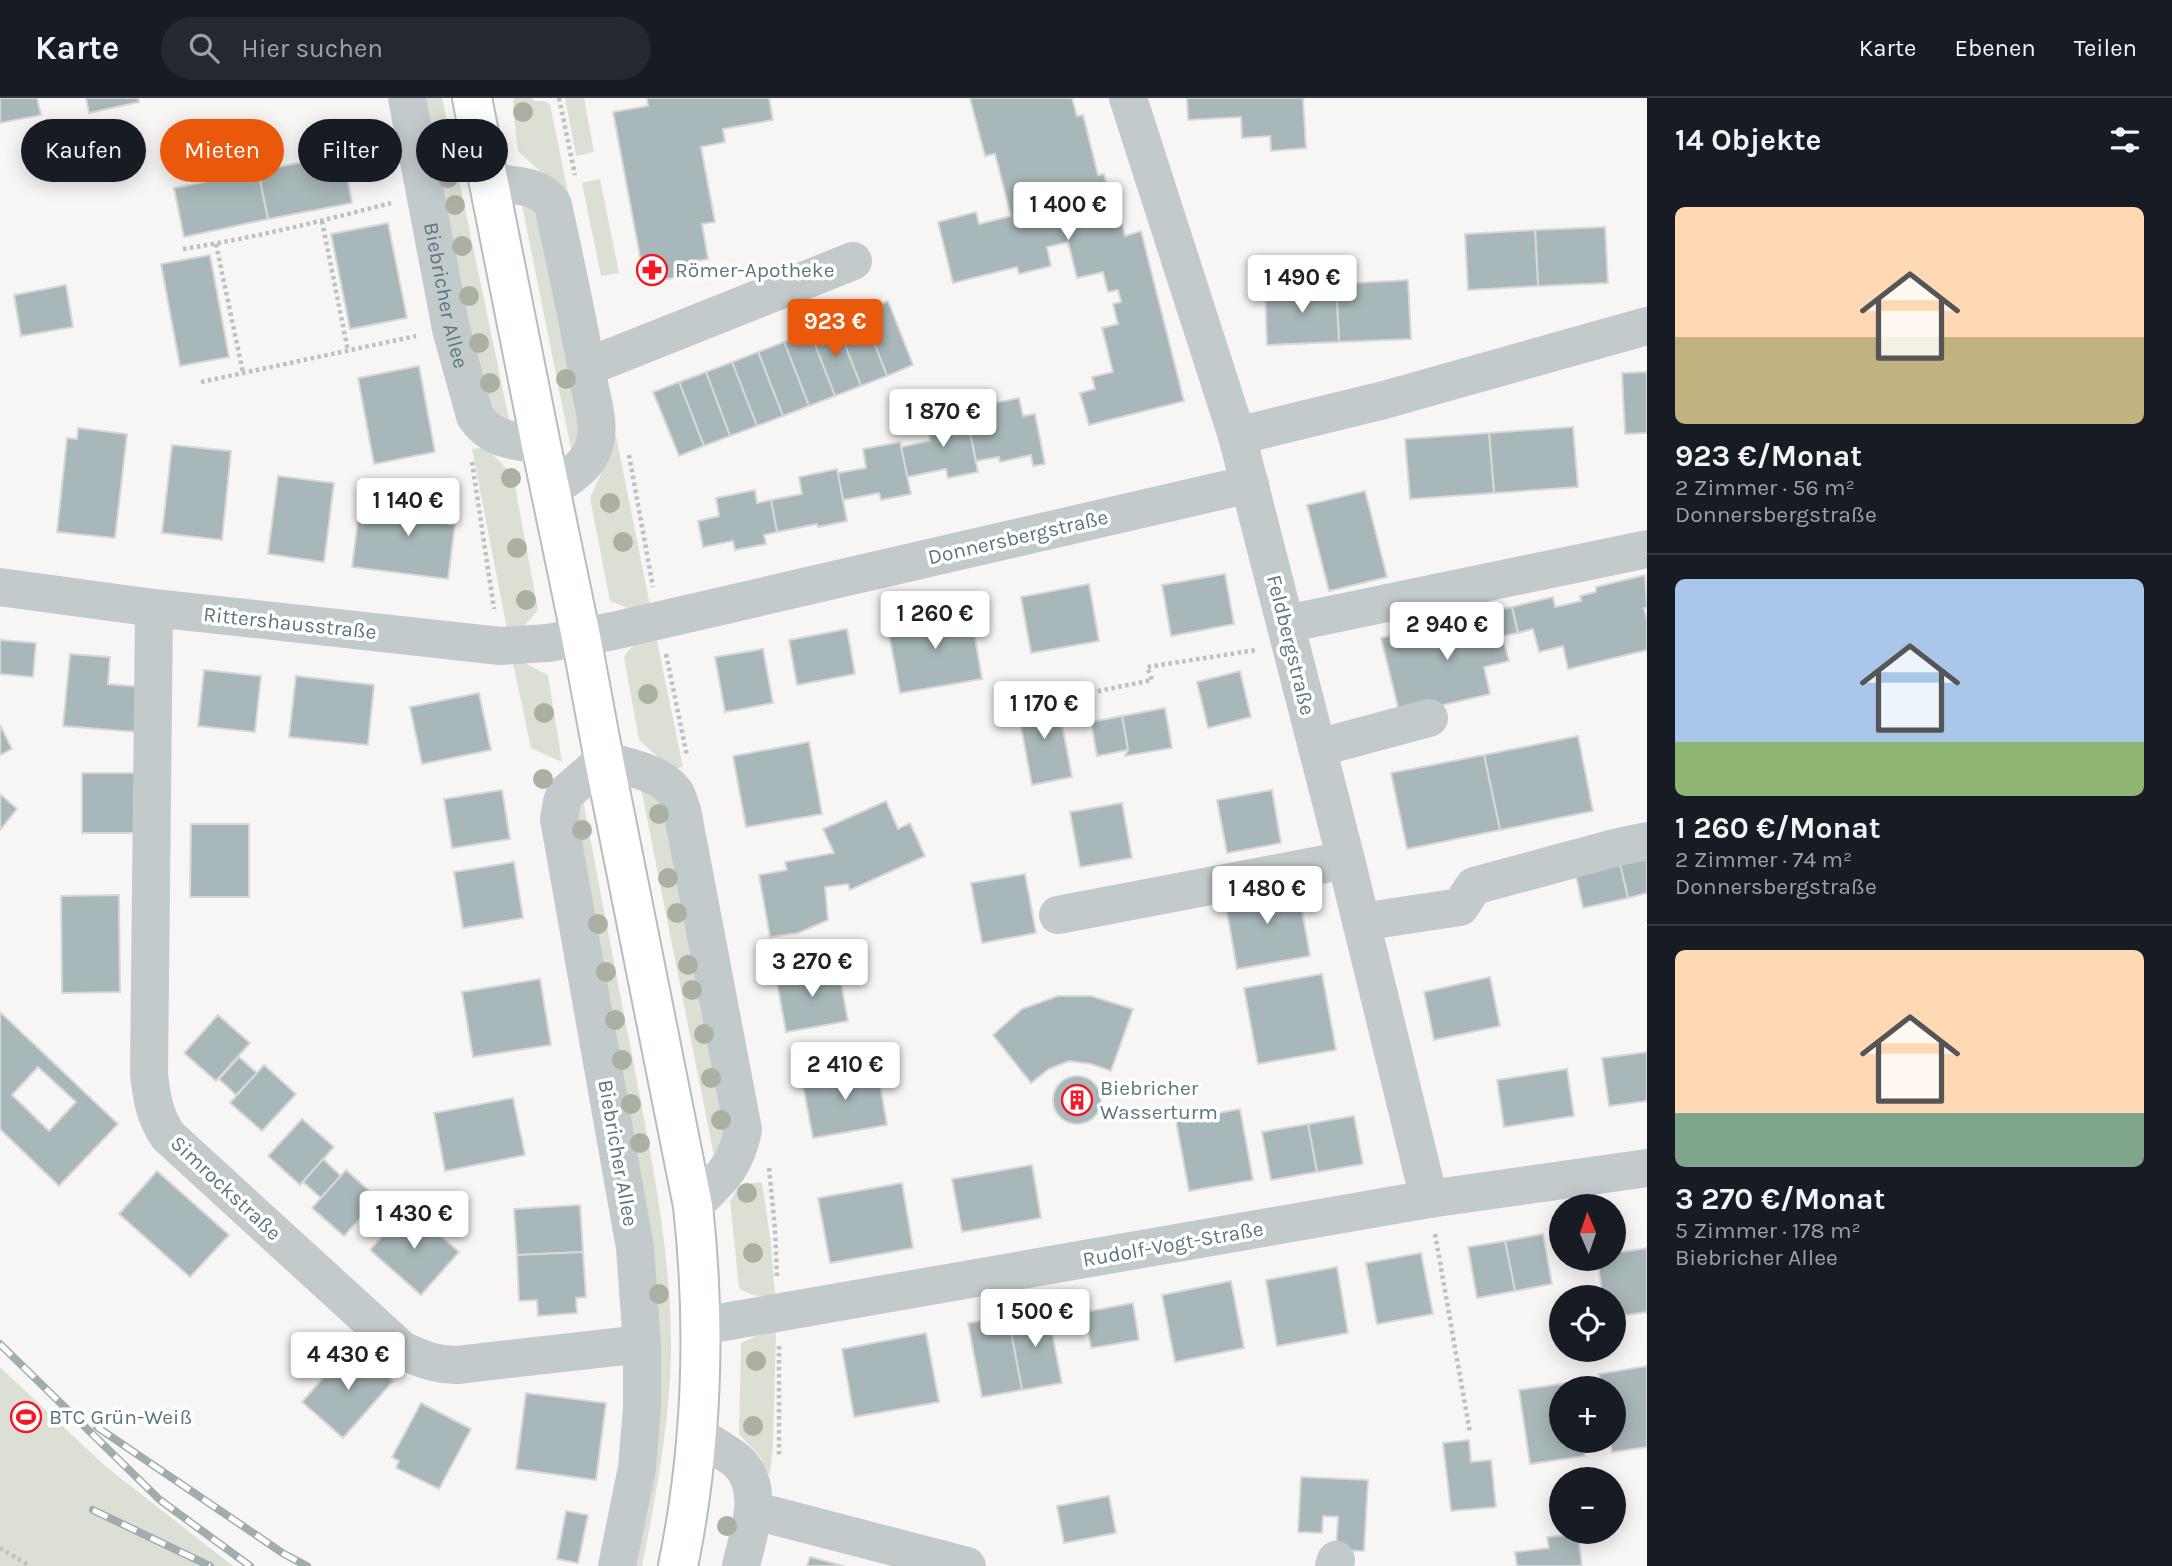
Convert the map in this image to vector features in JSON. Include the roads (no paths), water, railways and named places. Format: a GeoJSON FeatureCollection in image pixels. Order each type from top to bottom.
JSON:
{"type":"FeatureCollection","features":[{"type":"Feature","properties":{"kind":"main road"},"geometry":{"type":"LineString","coordinates":[[472,98],[476,119]]}},
{"type":"Feature","properties":{"kind":"main road"},"geometry":{"type":"LineString","coordinates":[[488,182],[694,1206],[700,1268],[701,1326],[690,1497],[678,1566]]}},
{"type":"Feature","properties":{"kind":"street","name":"Biebricher Allee"},"geometry":{"type":"LineString","coordinates":[[407,98],[451,329],[475,416],[483,428],[496,437],[541,446]]}},
{"type":"Feature","properties":{"kind":"street","name":"Feldbergstraße"},"geometry":{"type":"LineString","coordinates":[[1128,98],[1237,436],[1346,860],[1429,1199]]}},
{"type":"Feature","properties":{"kind":"street"},"geometry":{"type":"LineString","coordinates":[[488,182],[538,189],[547,195],[553,205],[587,367],[597,425],[595,444],[582,467],[550,490]]}},
{"type":"Feature","properties":{"kind":"street"},"geometry":{"type":"LineString","coordinates":[[587,367],[853,261]]}},
{"type":"Feature","properties":{"kind":"street"},"geometry":{"type":"LineString","coordinates":[[1237,436],[1384,400],[1647,326]]}},
{"type":"Feature","properties":{"kind":"street","name":"Donnersbergstraße"},"geometry":{"type":"LineString","coordinates":[[581,637],[1250,484]]}},
{"type":"Feature","properties":{"kind":"street"},"geometry":{"type":"LineString","coordinates":[[1288,634],[1647,549]]}},
{"type":"Feature","properties":{"kind":"street","name":"Rittershausstraße"},"geometry":{"type":"LineString","coordinates":[[0,587],[154,608],[500,646],[548,643],[581,637]]}},
{"type":"Feature","properties":{"kind":"street","name":"Simrockstraße"},"geometry":{"type":"LineString","coordinates":[[154,608],[149,1074],[155,1112],[167,1136],[402,1350],[427,1362],[457,1365],[642,1344]]}},
{"type":"Feature","properties":{"kind":"street"},"geometry":{"type":"LineString","coordinates":[[1317,748],[1429,718]]}},
{"type":"Feature","properties":{"kind":"street","name":"Biebricher Allee"},"geometry":{"type":"LineString","coordinates":[[604,760],[565,794],[559,819],[635,1248],[642,1344],[642,1407],[637,1468],[617,1566]]}},
{"type":"Feature","properties":{"kind":"street"},"geometry":{"type":"LineString","coordinates":[[604,760],[654,776],[666,783],[676,794],[682,810],[743,1130],[732,1167],[694,1206]]}},
{"type":"Feature","properties":{"kind":"street"},"geometry":{"type":"LineString","coordinates":[[1361,922],[1460,907],[1474,886],[1647,841]]}},
{"type":"Feature","properties":{"kind":"street"},"geometry":{"type":"LineString","coordinates":[[1058,915],[1346,860]]}},
{"type":"Feature","properties":{"kind":"street","name":"Rudolf-Vogt-Straße"},"geometry":{"type":"LineString","coordinates":[[701,1326],[1429,1199],[1647,1168]]}},
{"type":"Feature","properties":{"kind":"street"},"geometry":{"type":"LineString","coordinates":[[696,1434],[739,1463],[754,1493],[753,1514],[741,1566]]}},
{"type":"Feature","properties":{"kind":"street"},"geometry":{"type":"LineString","coordinates":[[753,1514],[771,1516],[967,1566]]}},
{"type":"Feature","properties":{"kind":"railway"},"geometry":{"type":"LineString","coordinates":[[0,1344],[160,1500],[250,1566]]}},
{"type":"Feature","properties":{"kind":"railway"},"geometry":{"type":"LineString","coordinates":[[97,1427],[284,1554],[307,1566]]}},
{"type":"Feature","properties":{"kind":"railway"},"geometry":{"type":"LineString","coordinates":[[93,1510],[210,1566]]}},
{"type":"Feature","properties":{"kind":"place","name":"Römer-Apotheke"},"geometry":{"type":"Point","coordinates":[652,270]}},
{"type":"Feature","properties":{"kind":"place","name":"Biebricher Wasserturm"},"geometry":{"type":"Point","coordinates":[1077,1100]}},
{"type":"Feature","properties":{"kind":"place","name":"BTC Grün-Weiß"},"geometry":{"type":"Point","coordinates":[26,1417]}}]}
